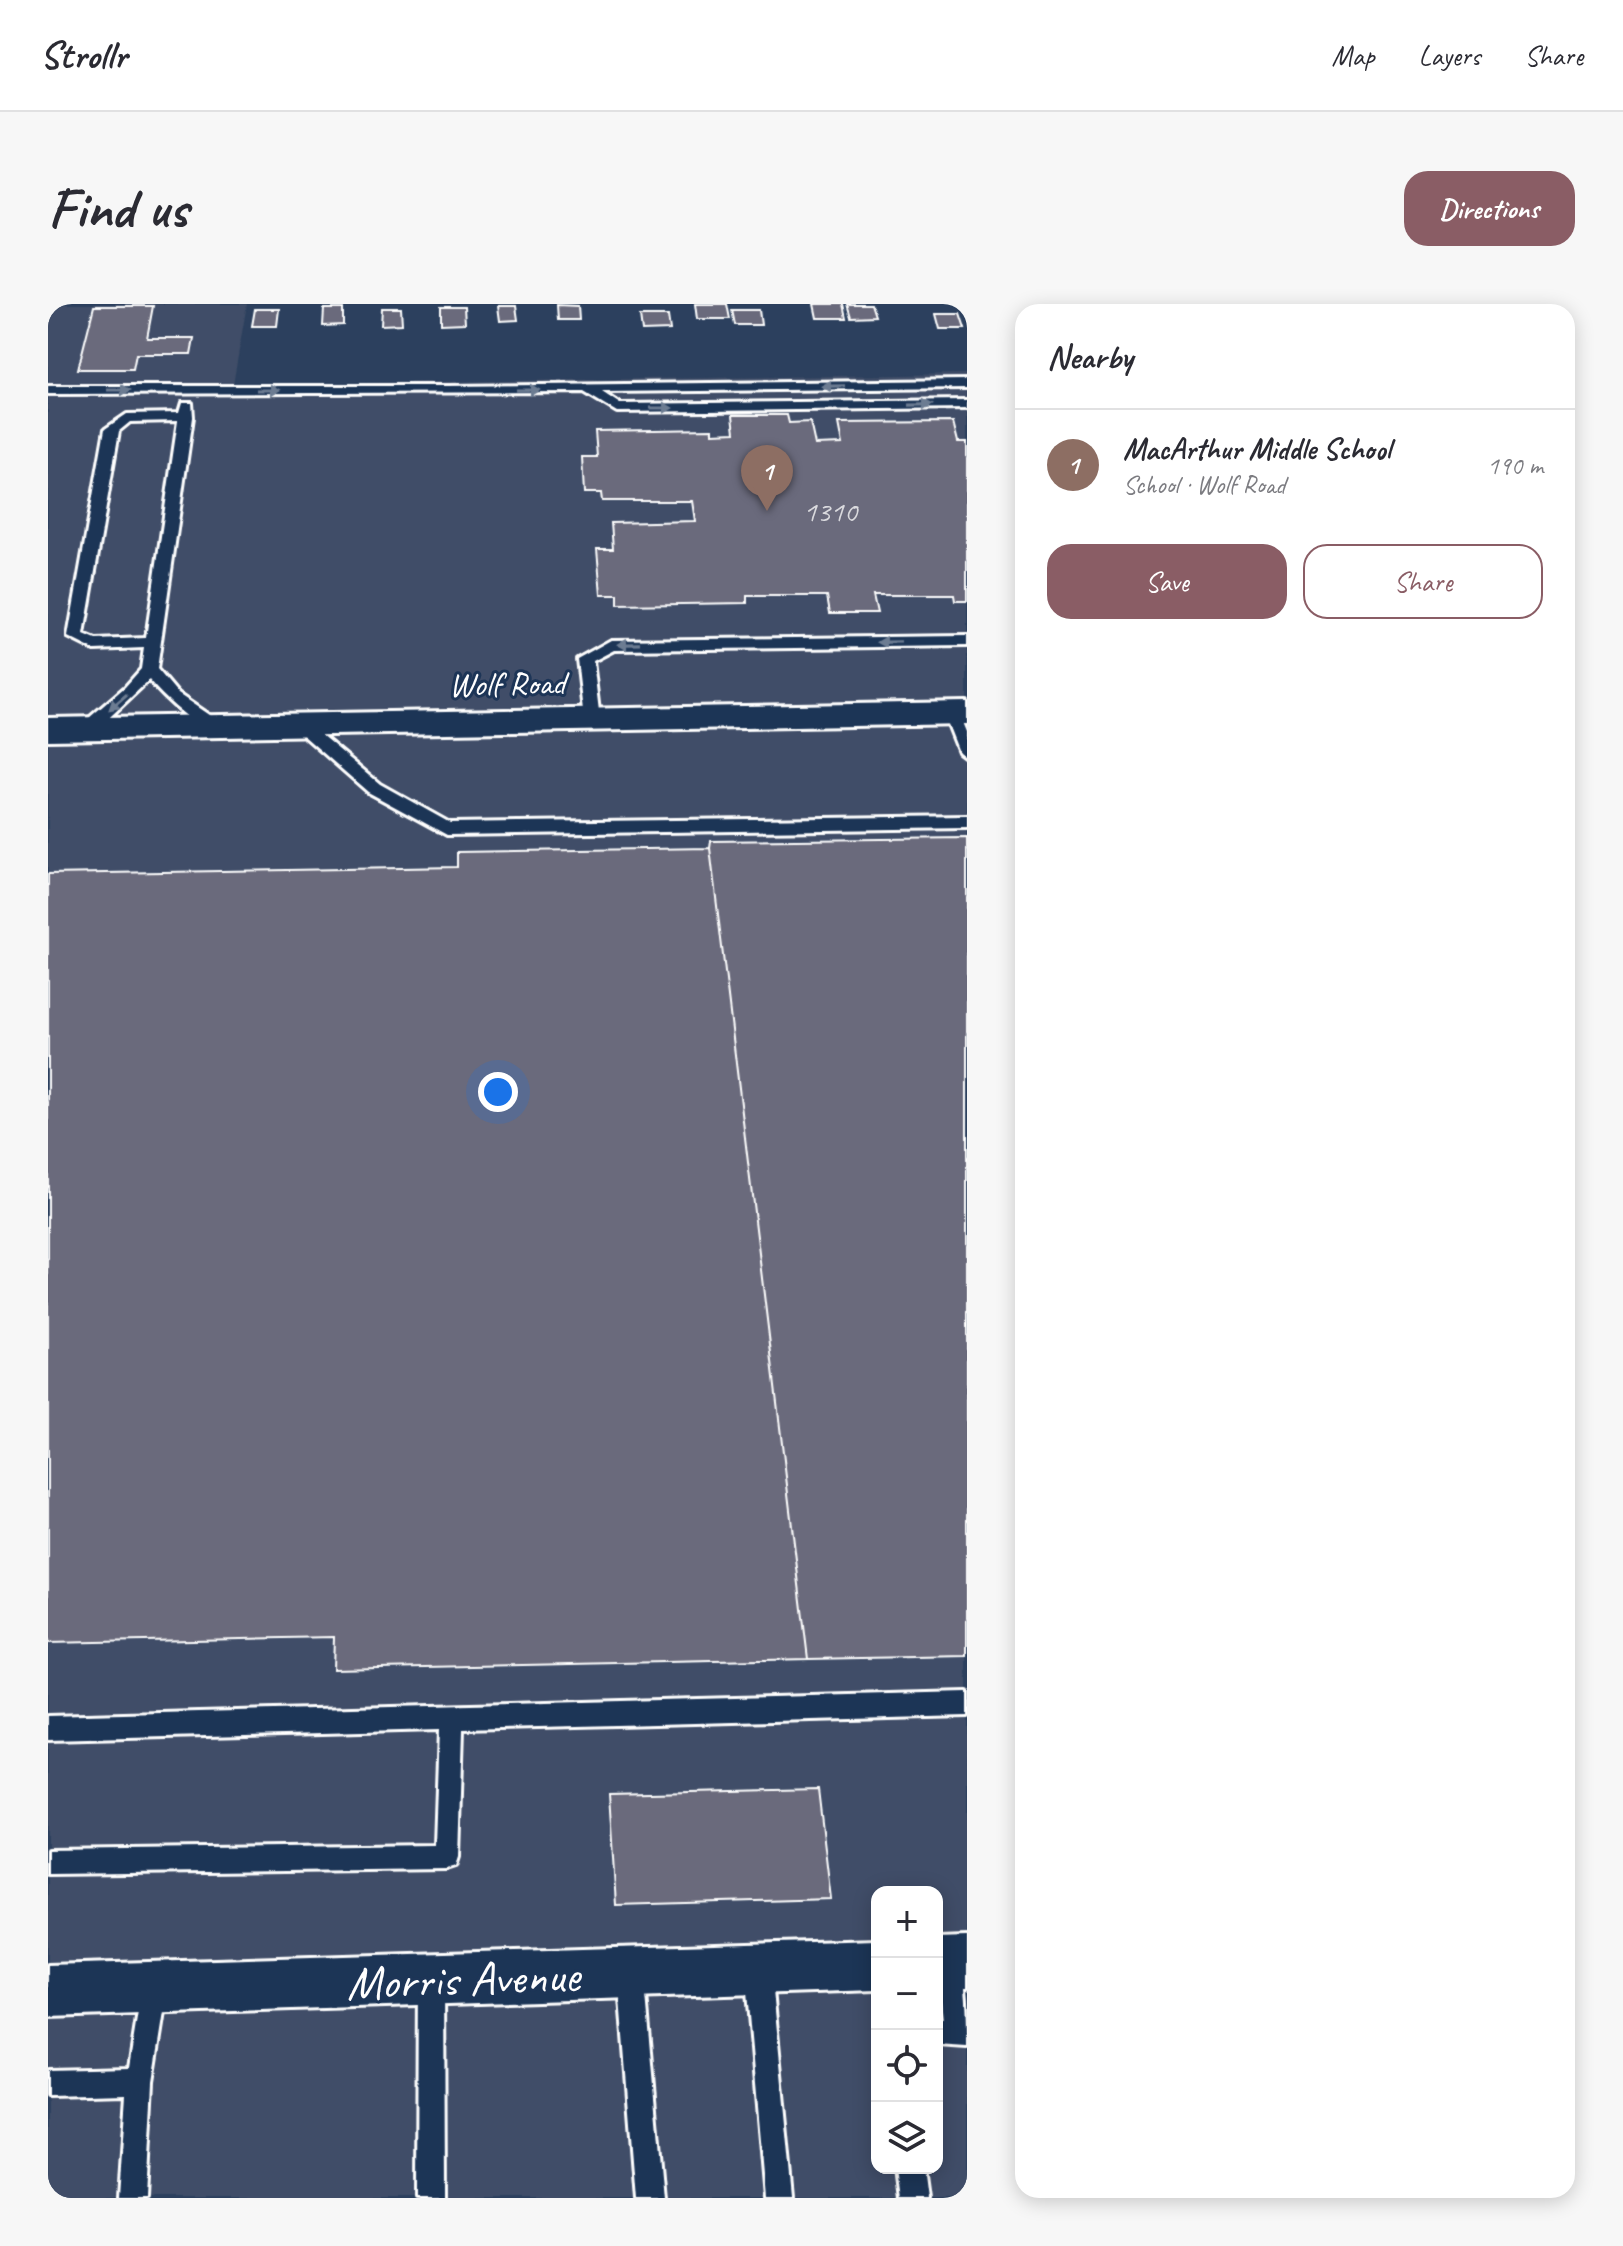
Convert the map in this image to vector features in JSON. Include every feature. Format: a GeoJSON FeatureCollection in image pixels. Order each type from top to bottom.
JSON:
{"type":"FeatureCollection","features":[{"type":"Feature","properties":{"kind":"street","name":"Wolf Road"},"geometry":{"type":"LineString","coordinates":[[48,729],[960,714]]}},
{"type":"Feature","properties":{"kind":"street","name":"Morris Avenue"},"geometry":{"type":"LineString","coordinates":[[48,1991],[871,1965]]}},
{"type":"Feature","properties":{"kind":"lane"},"geometry":{"type":"LineString","coordinates":[[48,390],[588,389],[967,384]]}},
{"type":"Feature","properties":{"kind":"lane"},"geometry":{"type":"LineString","coordinates":[[588,389],[617,408],[967,404]]}},
{"type":"Feature","properties":{"kind":"lane"},"geometry":{"type":"LineString","coordinates":[[88,728],[131,691],[149,670],[190,390]]}},
{"type":"Feature","properties":{"kind":"lane"},"geometry":{"type":"LineString","coordinates":[[153,643],[94,645],[76,637],[112,429],[127,418],[186,417]]}},
{"type":"Feature","properties":{"kind":"lane"},"geometry":{"type":"LineString","coordinates":[[592,720],[585,659],[611,645],[967,641]]}},
{"type":"Feature","properties":{"kind":"lane"},"geometry":{"type":"LineString","coordinates":[[149,670],[172,698],[217,726]]}},
{"type":"Feature","properties":{"kind":"lane"},"geometry":{"type":"LineString","coordinates":[[960,714],[967,752]]}},
{"type":"Feature","properties":{"kind":"lane"},"geometry":{"type":"LineString","coordinates":[[302,725],[374,788],[447,829],[967,822]]}},
{"type":"Feature","properties":{"kind":"lane"},"geometry":{"type":"LineString","coordinates":[[48,1728],[967,1704]]}},
{"type":"Feature","properties":{"kind":"lane"},"geometry":{"type":"LineString","coordinates":[[48,1862],[447,1857],[451,1718]]}},
{"type":"Feature","properties":{"kind":"lane"},"geometry":{"type":"LineString","coordinates":[[951,1963],[954,2033]]}},
{"type":"Feature","properties":{"kind":"lane"},"geometry":{"type":"LineString","coordinates":[[758,1969],[779,2198]]}},
{"type":"Feature","properties":{"kind":"lane"},"geometry":{"type":"LineString","coordinates":[[631,1973],[650,2198]]}},
{"type":"Feature","properties":{"kind":"lane"},"geometry":{"type":"LineString","coordinates":[[431,1979],[431,2198]]}},
{"type":"Feature","properties":{"kind":"lane"},"geometry":{"type":"LineString","coordinates":[[133,2198],[140,2081],[155,1987]]}},
{"type":"Feature","properties":{"kind":"lane"},"geometry":{"type":"LineString","coordinates":[[48,2083],[140,2081]]}},
{"type":"Feature","properties":{"kind":"lane"},"geometry":{"type":"LineString","coordinates":[[910,2174],[913,2198]]}},
{"type":"Feature","properties":{"kind":"shaded area"},"geometry":{"type":"Polygon","coordinates":[[[48,304],[247,304],[233,385],[967,374],[967,701],[48,722],[48,304]]]}},
{"type":"Feature","properties":{"kind":"shaded area"},"geometry":{"type":"Polygon","coordinates":[[[967,722],[967,2198],[48,2198],[48,737],[967,722]]]}},
{"type":"Feature","properties":{"kind":"building"},"geometry":{"type":"Polygon","coordinates":[[[695,304],[727,304],[730,319],[697,319],[695,304]]]}},
{"type":"Feature","properties":{"kind":"building"},"geometry":{"type":"Polygon","coordinates":[[[814,304],[843,304],[846,318],[817,318],[814,304]]]}},
{"type":"Feature","properties":{"kind":"building"},"geometry":{"type":"Polygon","coordinates":[[[847,304],[871,304],[875,316],[851,317],[847,304]]]}},
{"type":"Feature","properties":{"kind":"building"},"geometry":{"type":"Polygon","coordinates":[[[557,305],[578,306],[579,320],[558,320],[557,305]]]}},
{"type":"Feature","properties":{"kind":"building"},"geometry":{"type":"Polygon","coordinates":[[[94,306],[153,306],[147,338],[194,338],[191,354],[136,354],[133,369],[78,369],[94,306]]]}},
{"type":"Feature","properties":{"kind":"building"},"geometry":{"type":"Polygon","coordinates":[[[498,306],[516,306],[518,320],[500,321],[498,306]]]}},
{"type":"Feature","properties":{"kind":"building"},"geometry":{"type":"Polygon","coordinates":[[[441,307],[464,307],[465,323],[441,324],[441,307]]]}},
{"type":"Feature","properties":{"kind":"building"},"geometry":{"type":"Polygon","coordinates":[[[382,308],[401,308],[402,324],[381,325],[382,308]]]}},
{"type":"Feature","properties":{"kind":"building"},"geometry":{"type":"Polygon","coordinates":[[[255,309],[279,309],[277,326],[252,326],[255,309]]]}},
{"type":"Feature","properties":{"kind":"building"},"geometry":{"type":"Polygon","coordinates":[[[324,309],[343,309],[343,325],[323,326],[324,309]]]}},
{"type":"Feature","properties":{"kind":"building"},"geometry":{"type":"Polygon","coordinates":[[[732,310],[759,310],[761,325],[735,325],[732,310]]]}},
{"type":"Feature","properties":{"kind":"building"},"geometry":{"type":"Polygon","coordinates":[[[936,314],[960,314],[965,329],[940,329],[936,314]]]}},
{"type":"Feature","properties":{"kind":"building"},"geometry":{"type":"Polygon","coordinates":[[[640,316],[668,316],[670,330],[642,331],[640,316]]]}},
{"type":"Feature","properties":{"kind":"building"},"geometry":{"type":"Polygon","coordinates":[[[733,415],[787,415],[789,423],[810,422],[815,445],[843,444],[839,423],[953,422],[958,442],[967,442],[967,601],[955,601],[954,595],[873,595],[877,613],[830,613],[827,596],[747,596],[747,603],[618,605],[618,595],[601,595],[597,549],[613,549],[611,523],[695,521],[692,501],[602,501],[601,493],[584,493],[582,457],[597,457],[595,431],[712,429],[712,433],[735,432],[733,415]]]}},
{"type":"Feature","properties":{"kind":"building"},"geometry":{"type":"Polygon","coordinates":[[[967,838],[967,1656],[808,1659],[711,841],[967,838]]]}},
{"type":"Feature","properties":{"kind":"building"},"geometry":{"type":"Polygon","coordinates":[[[710,848],[808,1659],[333,1669],[334,1637],[48,1643],[48,874],[457,867],[457,852],[710,848]]]}},
{"type":"Feature","properties":{"kind":"building"},"geometry":{"type":"Polygon","coordinates":[[[818,1789],[831,1899],[616,1905],[609,1794],[818,1789]]]}},
{"type":"Feature","properties":{"kind":"place","name":"MacArthur Middle School"},"geometry":{"type":"Point","coordinates":[767,511]}}]}
